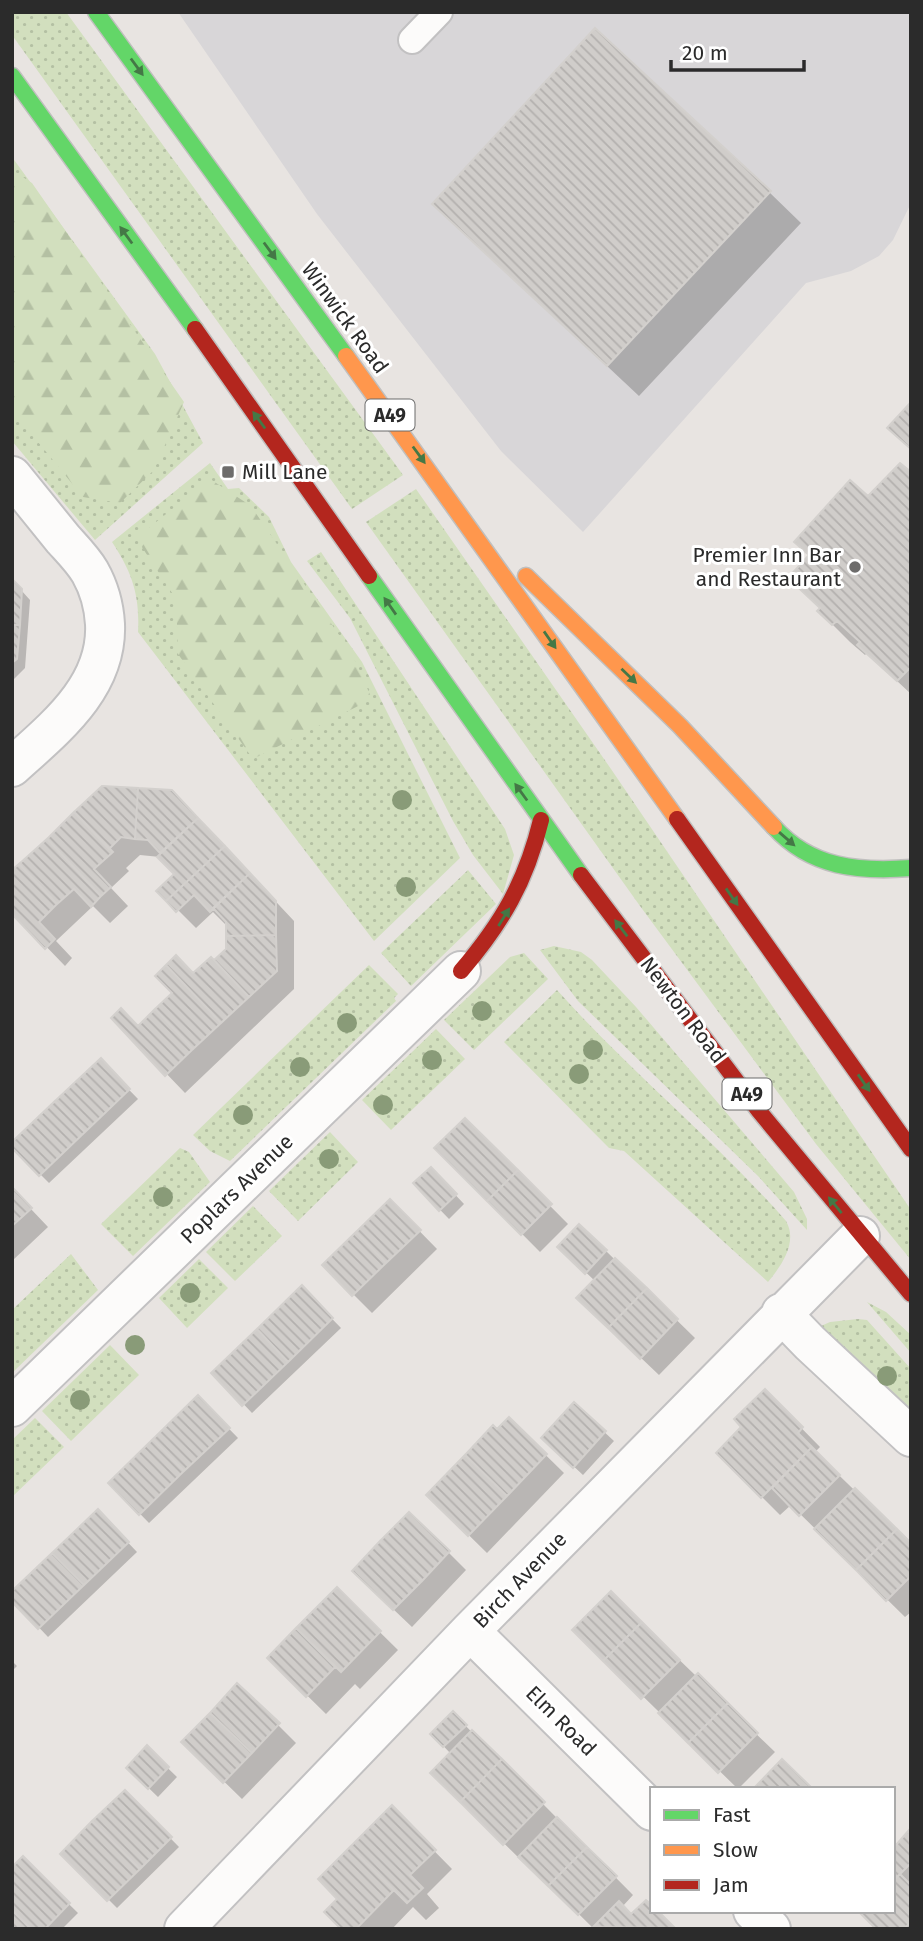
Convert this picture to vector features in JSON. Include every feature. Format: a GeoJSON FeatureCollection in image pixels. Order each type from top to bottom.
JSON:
{"type":"FeatureCollection","features":[{"type":"Feature","properties":{"kind":"highway","name":"Winwick Road"},"geometry":{"type":"LineString","coordinates":[[96,12],[457,508],[911,1149]]}},
{"type":"Feature","properties":{"kind":"highway","name":"A49"},"geometry":{"type":"LineString","coordinates":[[12,76],[541,820]]}},
{"type":"Feature","properties":{"kind":"highway"},"geometry":{"type":"LineString","coordinates":[[457,508],[680,726],[783,836],[818,860],[847,869],[868,872],[911,868]]}},
{"type":"Feature","properties":{"kind":"highway"},"geometry":{"type":"LineString","coordinates":[[461,971],[492,936],[517,894],[534,851],[541,820]]}},
{"type":"Feature","properties":{"kind":"highway","name":"Newton Road"},"geometry":{"type":"LineString","coordinates":[[541,820],[705,1042],[860,1236],[911,1294]]}},
{"type":"Feature","properties":{"kind":"street"},"geometry":{"type":"LineString","coordinates":[[12,476],[90,572],[104,613],[105,635],[98,672],[86,691],[57,725],[12,767]]}},
{"type":"Feature","properties":{"kind":"street","name":"Poplars Avenue"},"geometry":{"type":"LineString","coordinates":[[12,1407],[461,971]]}},
{"type":"Feature","properties":{"kind":"street","name":"Birch Avenue"},"geometry":{"type":"LineString","coordinates":[[184,1929],[470,1631],[781,1313],[860,1236]]}},
{"type":"Feature","properties":{"kind":"street"},"geometry":{"type":"LineString","coordinates":[[781,1313],[911,1437]]}},
{"type":"Feature","properties":{"kind":"street","name":"Elm Road"},"geometry":{"type":"LineString","coordinates":[[470,1631],[650,1809]]}},
{"type":"Feature","properties":{"kind":"street"},"geometry":{"type":"LineString","coordinates":[[755,1913],[771,1929]]}},
{"type":"Feature","properties":{"kind":"lane"},"geometry":{"type":"LineString","coordinates":[[412,40],[439,12]]}},
{"type":"Feature","properties":{"kind":"shaded area"},"geometry":{"type":"Polygon","coordinates":[[[178,12],[911,12],[911,203],[893,240],[879,256],[851,271],[806,283],[583,532],[501,451],[317,214],[178,12]]]}},
{"type":"Feature","properties":{"kind":"green space"},"geometry":{"type":"Polygon","coordinates":[[[12,12],[66,12],[403,475],[352,509],[12,35],[12,12]]]}},
{"type":"Feature","properties":{"kind":"green space"},"geometry":{"type":"Polygon","coordinates":[[[12,157],[155,354],[203,443],[95,540],[12,441],[12,157]]]}},
{"type":"Feature","properties":{"kind":"green space"},"geometry":{"type":"Polygon","coordinates":[[[12,170],[32,183],[184,402],[154,470],[120,503],[83,497],[12,410],[12,170]]]}},
{"type":"Feature","properties":{"kind":"green space"},"geometry":{"type":"Polygon","coordinates":[[[210,463],[228,489],[239,488],[269,517],[291,562],[362,662],[460,858],[374,941],[138,632],[138,607],[133,584],[112,542],[210,463]]]}},
{"type":"Feature","properties":{"kind":"green space"},"geometry":{"type":"Polygon","coordinates":[[[210,479],[251,506],[352,654],[372,699],[253,759],[178,654],[176,599],[136,538],[210,479]]]}},
{"type":"Feature","properties":{"kind":"green space"},"geometry":{"type":"Polygon","coordinates":[[[416,489],[611,769],[911,1210],[911,1260],[816,1144],[640,906],[366,522],[416,489]]]}},
{"type":"Feature","properties":{"kind":"green space"},"geometry":{"type":"Polygon","coordinates":[[[321,552],[505,829],[514,855],[503,894],[473,855],[453,821],[350,618],[307,561],[321,552]]]}},
{"type":"Feature","properties":{"kind":"green space"},"geometry":{"type":"Polygon","coordinates":[[[468,870],[496,904],[411,986],[381,953],[468,870]]]}},
{"type":"Feature","properties":{"kind":"green space"},"geometry":{"type":"Polygon","coordinates":[[[554,946],[581,952],[592,960],[636,1007],[794,1192],[807,1219],[807,1230],[758,1176],[578,1001],[540,950],[554,946]]]}},
{"type":"Feature","properties":{"kind":"green space"},"geometry":{"type":"Polygon","coordinates":[[[524,953],[548,979],[474,1050],[444,1020],[510,957],[524,953]]]}},
{"type":"Feature","properties":{"kind":"green space"},"geometry":{"type":"Polygon","coordinates":[[[369,965],[398,994],[394,998],[396,1001],[230,1161],[210,1151],[193,1135],[369,965]]]}},
{"type":"Feature","properties":{"kind":"green space"},"geometry":{"type":"Polygon","coordinates":[[[557,990],[786,1221],[790,1237],[787,1253],[768,1282],[624,1151],[609,1148],[504,1042],[557,990]]]}},
{"type":"Feature","properties":{"kind":"green space"},"geometry":{"type":"Polygon","coordinates":[[[436,1029],[465,1059],[391,1130],[362,1100],[436,1029]]]}},
{"type":"Feature","properties":{"kind":"green space"},"geometry":{"type":"Polygon","coordinates":[[[330,1132],[358,1162],[298,1221],[269,1191],[330,1132]]]}},
{"type":"Feature","properties":{"kind":"green space"},"geometry":{"type":"Polygon","coordinates":[[[180,1148],[189,1152],[210,1182],[133,1256],[101,1224],[180,1148]]]}},
{"type":"Feature","properties":{"kind":"green space"},"geometry":{"type":"Polygon","coordinates":[[[253,1206],[282,1236],[235,1281],[206,1252],[253,1206]]]}},
{"type":"Feature","properties":{"kind":"green space"},"geometry":{"type":"Polygon","coordinates":[[[71,1254],[98,1290],[12,1373],[12,1310],[71,1254]]]}},
{"type":"Feature","properties":{"kind":"green space"},"geometry":{"type":"Polygon","coordinates":[[[199,1259],[228,1288],[187,1328],[159,1298],[199,1259]]]}},
{"type":"Feature","properties":{"kind":"green space"},"geometry":{"type":"Polygon","coordinates":[[[867,1302],[886,1312],[911,1335],[911,1353],[867,1302]]]}},
{"type":"Feature","properties":{"kind":"green space"},"geometry":{"type":"Polygon","coordinates":[[[867,1320],[911,1369],[911,1421],[812,1330],[830,1322],[867,1320]]]}},
{"type":"Feature","properties":{"kind":"green space"},"geometry":{"type":"Polygon","coordinates":[[[110,1345],[139,1375],[71,1441],[42,1411],[110,1345]]]}},
{"type":"Feature","properties":{"kind":"green space"},"geometry":{"type":"Polygon","coordinates":[[[35,1418],[64,1447],[12,1497],[12,1440],[35,1418]]]}},
{"type":"Feature","properties":{"kind":"building"},"geometry":{"type":"Polygon","coordinates":[[[595,28],[771,191],[607,366],[432,204],[595,28]]]}},
{"type":"Feature","properties":{"kind":"building"},"geometry":{"type":"Polygon","coordinates":[[[911,402],[911,449],[887,428],[911,402]]]}},
{"type":"Feature","properties":{"kind":"building","name":"Premier Inn Bar and Restaurant"},"geometry":{"type":"Polygon","coordinates":[[[900,463],[911,472],[911,667],[897,681],[857,645],[860,642],[837,621],[832,625],[817,611],[820,608],[788,578],[809,555],[794,542],[850,480],[868,496],[900,463]]]}},
{"type":"Feature","properties":{"kind":"building"},"geometry":{"type":"Polygon","coordinates":[[[12,579],[22,589],[20,625],[12,625],[12,579]]]}},
{"type":"Feature","properties":{"kind":"building"},"geometry":{"type":"Polygon","coordinates":[[[12,625],[20,625],[17,659],[12,663],[12,625]]]}},
{"type":"Feature","properties":{"kind":"building"},"geometry":{"type":"Polygon","coordinates":[[[102,786],[138,788],[135,839],[121,837],[109,849],[74,812],[102,786]]]}},
{"type":"Feature","properties":{"kind":"building"},"geometry":{"type":"Polygon","coordinates":[[[138,788],[172,790],[198,818],[160,853],[148,840],[135,839],[138,788]]]}},
{"type":"Feature","properties":{"kind":"building"},"geometry":{"type":"Polygon","coordinates":[[[74,812],[113,852],[94,869],[111,887],[101,896],[47,839],[74,812]]]}},
{"type":"Feature","properties":{"kind":"building"},"geometry":{"type":"Polygon","coordinates":[[[198,818],[225,846],[166,901],[156,891],[174,874],[157,857],[198,818]]]}},
{"type":"Feature","properties":{"kind":"building"},"geometry":{"type":"Polygon","coordinates":[[[47,839],[101,896],[91,907],[74,889],[57,904],[19,864],[47,839]]]}},
{"type":"Feature","properties":{"kind":"building"},"geometry":{"type":"Polygon","coordinates":[[[225,846],[250,873],[210,912],[194,895],[176,912],[166,901],[225,846]]]}},
{"type":"Feature","properties":{"kind":"building"},"geometry":{"type":"Polygon","coordinates":[[[19,864],[57,904],[39,922],[55,939],[45,949],[12,914],[12,870],[19,864]]]}},
{"type":"Feature","properties":{"kind":"building"},"geometry":{"type":"Polygon","coordinates":[[[250,873],[276,901],[276,935],[226,936],[226,922],[213,908],[250,873]]]}},
{"type":"Feature","properties":{"kind":"building"},"geometry":{"type":"Polygon","coordinates":[[[276,935],[277,971],[249,997],[214,960],[226,949],[226,936],[276,935]]]}},
{"type":"Feature","properties":{"kind":"building"},"geometry":{"type":"Polygon","coordinates":[[[176,955],[193,973],[211,957],[249,997],[221,1023],[166,965],[176,955]]]}},
{"type":"Feature","properties":{"kind":"building"},"geometry":{"type":"Polygon","coordinates":[[[166,965],[221,1023],[193,1049],[155,1009],[172,993],[155,976],[166,965]]]}},
{"type":"Feature","properties":{"kind":"building"},"geometry":{"type":"Polygon","coordinates":[[[121,1008],[138,1026],[155,1009],[193,1049],[165,1076],[111,1018],[121,1008]]]}},
{"type":"Feature","properties":{"kind":"building"},"geometry":{"type":"Polygon","coordinates":[[[101,1058],[130,1089],[85,1132],[55,1101],[101,1058]]]}},
{"type":"Feature","properties":{"kind":"building"},"geometry":{"type":"Polygon","coordinates":[[[55,1101],[85,1132],[39,1176],[12,1148],[12,1142],[55,1101]]]}},
{"type":"Feature","properties":{"kind":"building"},"geometry":{"type":"Polygon","coordinates":[[[465,1118],[518,1170],[487,1201],[434,1148],[465,1118]]]}},
{"type":"Feature","properties":{"kind":"building"},"geometry":{"type":"Polygon","coordinates":[[[431,1167],[457,1194],[439,1211],[413,1183],[431,1167]]]}},
{"type":"Feature","properties":{"kind":"building"},"geometry":{"type":"Polygon","coordinates":[[[518,1170],[552,1204],[521,1235],[487,1201],[518,1170]]]}},
{"type":"Feature","properties":{"kind":"building"},"geometry":{"type":"Polygon","coordinates":[[[12,1187],[32,1208],[12,1226],[12,1187]]]}},
{"type":"Feature","properties":{"kind":"building"},"geometry":{"type":"Polygon","coordinates":[[[390,1199],[421,1230],[386,1263],[356,1232],[390,1199]]]}},
{"type":"Feature","properties":{"kind":"building"},"geometry":{"type":"Polygon","coordinates":[[[579,1224],[607,1250],[585,1274],[557,1247],[579,1224]]]}},
{"type":"Feature","properties":{"kind":"building"},"geometry":{"type":"Polygon","coordinates":[[[356,1232],[386,1263],[352,1296],[322,1265],[356,1232]]]}},
{"type":"Feature","properties":{"kind":"building"},"geometry":{"type":"Polygon","coordinates":[[[615,1258],[647,1288],[608,1328],[576,1298],[615,1258]]]}},
{"type":"Feature","properties":{"kind":"building"},"geometry":{"type":"Polygon","coordinates":[[[302,1285],[333,1318],[288,1362],[257,1329],[302,1285]]]}},
{"type":"Feature","properties":{"kind":"building"},"geometry":{"type":"Polygon","coordinates":[[[647,1288],[678,1319],[640,1359],[608,1328],[647,1288]]]}},
{"type":"Feature","properties":{"kind":"building"},"geometry":{"type":"Polygon","coordinates":[[[257,1329],[288,1362],[242,1406],[211,1373],[257,1329]]]}},
{"type":"Feature","properties":{"kind":"building"},"geometry":{"type":"Polygon","coordinates":[[[765,1389],[803,1427],[798,1433],[812,1447],[761,1498],[716,1453],[741,1427],[734,1419],[765,1389]]]}},
{"type":"Feature","properties":{"kind":"building"},"geometry":{"type":"Polygon","coordinates":[[[198,1395],[230,1428],[184,1471],[153,1439],[198,1395]]]}},
{"type":"Feature","properties":{"kind":"building"},"geometry":{"type":"Polygon","coordinates":[[[574,1402],[606,1431],[573,1468],[541,1438],[574,1402]]]}},
{"type":"Feature","properties":{"kind":"building"},"geometry":{"type":"Polygon","coordinates":[[[509,1417],[547,1454],[507,1496],[465,1455],[493,1425],[497,1429],[509,1417]]]}},
{"type":"Feature","properties":{"kind":"building"},"geometry":{"type":"Polygon","coordinates":[[[153,1439],[184,1471],[139,1515],[108,1483],[153,1439]]]}},
{"type":"Feature","properties":{"kind":"building"},"geometry":{"type":"Polygon","coordinates":[[[812,1447],[840,1475],[799,1516],[772,1488],[812,1447]]]}},
{"type":"Feature","properties":{"kind":"building"},"geometry":{"type":"Polygon","coordinates":[[[465,1455],[507,1496],[468,1536],[426,1495],[465,1455]]]}},
{"type":"Feature","properties":{"kind":"building"},"geometry":{"type":"Polygon","coordinates":[[[855,1488],[897,1529],[856,1570],[814,1529],[855,1488]]]}},
{"type":"Feature","properties":{"kind":"building"},"geometry":{"type":"Polygon","coordinates":[[[98,1509],[129,1542],[84,1585],[52,1553],[98,1509]]]}},
{"type":"Feature","properties":{"kind":"building"},"geometry":{"type":"Polygon","coordinates":[[[409,1512],[450,1551],[422,1581],[380,1541],[409,1512]]]}},
{"type":"Feature","properties":{"kind":"building"},"geometry":{"type":"Polygon","coordinates":[[[897,1529],[911,1543],[911,1576],[886,1601],[856,1570],[897,1529]]]}},
{"type":"Feature","properties":{"kind":"building"},"geometry":{"type":"Polygon","coordinates":[[[380,1541],[422,1581],[393,1610],[352,1571],[380,1541]]]}},
{"type":"Feature","properties":{"kind":"building"},"geometry":{"type":"Polygon","coordinates":[[[52,1553],[84,1585],[38,1629],[12,1602],[12,1591],[52,1553]]]}},
{"type":"Feature","properties":{"kind":"building"},"geometry":{"type":"Polygon","coordinates":[[[337,1587],[381,1631],[341,1672],[296,1628],[337,1587]]]}},
{"type":"Feature","properties":{"kind":"building"},"geometry":{"type":"Polygon","coordinates":[[[611,1591],[642,1622],[603,1661],[572,1630],[611,1591]]]}},
{"type":"Feature","properties":{"kind":"building"},"geometry":{"type":"Polygon","coordinates":[[[642,1622],[680,1660],[641,1699],[603,1661],[642,1622]]]}},
{"type":"Feature","properties":{"kind":"building"},"geometry":{"type":"Polygon","coordinates":[[[296,1628],[335,1667],[306,1697],[267,1658],[296,1628]]]}},
{"type":"Feature","properties":{"kind":"building"},"geometry":{"type":"Polygon","coordinates":[[[698,1673],[728,1703],[688,1743],[658,1713],[698,1673]]]}},
{"type":"Feature","properties":{"kind":"building"},"geometry":{"type":"Polygon","coordinates":[[[237,1683],[280,1723],[252,1753],[210,1713],[237,1683]]]}},
{"type":"Feature","properties":{"kind":"building"},"geometry":{"type":"Polygon","coordinates":[[[728,1703],[758,1733],[718,1773],[688,1743],[728,1703]]]}},
{"type":"Feature","properties":{"kind":"building"},"geometry":{"type":"Polygon","coordinates":[[[453,1711],[467,1725],[443,1747],[430,1734],[453,1711]]]}},
{"type":"Feature","properties":{"kind":"building"},"geometry":{"type":"Polygon","coordinates":[[[210,1713],[252,1753],[223,1783],[181,1742],[210,1713]]]}},
{"type":"Feature","properties":{"kind":"building"},"geometry":{"type":"Polygon","coordinates":[[[472,1730],[502,1759],[460,1802],[430,1773],[472,1730]]]}},
{"type":"Feature","properties":{"kind":"building"},"geometry":{"type":"Polygon","coordinates":[[[147,1745],[169,1767],[148,1789],[126,1768],[147,1745]]]}},
{"type":"Feature","properties":{"kind":"building"},"geometry":{"type":"Polygon","coordinates":[[[502,1759],[545,1802],[503,1845],[460,1802],[502,1759]]]}},
{"type":"Feature","properties":{"kind":"building"},"geometry":{"type":"Polygon","coordinates":[[[782,1759],[811,1787],[755,1787],[782,1759]]]}},
{"type":"Feature","properties":{"kind":"building"},"geometry":{"type":"Polygon","coordinates":[[[125,1790],[172,1837],[140,1869],[92,1821],[125,1790]]]}},
{"type":"Feature","properties":{"kind":"building"},"geometry":{"type":"Polygon","coordinates":[[[392,1805],[436,1850],[410,1875],[423,1888],[407,1903],[350,1847],[392,1805]]]}},
{"type":"Feature","properties":{"kind":"building"},"geometry":{"type":"Polygon","coordinates":[[[557,1817],[587,1847],[548,1886],[518,1857],[557,1817]]]}},
{"type":"Feature","properties":{"kind":"building"},"geometry":{"type":"Polygon","coordinates":[[[92,1821],[140,1869],[107,1901],[60,1854],[92,1821]]]}},
{"type":"Feature","properties":{"kind":"building"},"geometry":{"type":"Polygon","coordinates":[[[909,1830],[911,1863],[895,1879],[895,1844],[909,1830]]]}},
{"type":"Feature","properties":{"kind":"building"},"geometry":{"type":"Polygon","coordinates":[[[350,1847],[394,1890],[356,1929],[341,1929],[324,1912],[337,1899],[318,1879],[350,1847]]]}},
{"type":"Feature","properties":{"kind":"building"},"geometry":{"type":"Polygon","coordinates":[[[587,1847],[617,1876],[578,1915],[548,1886],[587,1847]]]}},
{"type":"Feature","properties":{"kind":"building"},"geometry":{"type":"Polygon","coordinates":[[[23,1856],[70,1903],[45,1929],[31,1929],[12,1910],[12,1867],[23,1856]]]}},
{"type":"Feature","properties":{"kind":"building"},"geometry":{"type":"Polygon","coordinates":[[[900,1874],[911,1885],[911,1922],[904,1929],[876,1929],[861,1914],[895,1913],[895,1879],[900,1874]]]}},
{"type":"Feature","properties":{"kind":"building"},"geometry":{"type":"Polygon","coordinates":[[[646,1900],[650,1903],[650,1913],[660,1913],[675,1928],[593,1927],[619,1901],[631,1914],[646,1900]]]}},
{"type":"Feature","properties":{"kind":"building"},"geometry":{"type":"Polygon","coordinates":[[[12,1910],[31,1929],[12,1929],[12,1910]]]}},
{"type":"Feature","properties":{"kind":"traffic: fast"},"geometry":{"type":"LineString","coordinates":[[96,12],[346,356]]}},
{"type":"Feature","properties":{"kind":"traffic: fast"},"geometry":{"type":"LineString","coordinates":[[12,76],[195,329]]}},
{"type":"Feature","properties":{"kind":"traffic: fast"},"geometry":{"type":"LineString","coordinates":[[369,576],[581,875]]}},
{"type":"Feature","properties":{"kind":"traffic: fast"},"geometry":{"type":"LineString","coordinates":[[774,827],[788,841],[820,859],[855,868],[911,868]]}},
{"type":"Feature","properties":{"kind":"traffic: slow"},"geometry":{"type":"LineString","coordinates":[[346,356],[677,819]]}},
{"type":"Feature","properties":{"kind":"traffic: slow"},"geometry":{"type":"LineString","coordinates":[[526,576],[680,726],[774,827]]}},
{"type":"Feature","properties":{"kind":"traffic: jam"},"geometry":{"type":"LineString","coordinates":[[195,329],[369,576]]}},
{"type":"Feature","properties":{"kind":"traffic: jam"},"geometry":{"type":"LineString","coordinates":[[677,819],[911,1149]]}},
{"type":"Feature","properties":{"kind":"traffic: jam"},"geometry":{"type":"LineString","coordinates":[[461,971],[489,936],[511,901],[528,863],[541,820]]}},
{"type":"Feature","properties":{"kind":"traffic: jam"},"geometry":{"type":"LineString","coordinates":[[581,875],[759,1111],[911,1294]]}},
{"type":"Feature","properties":{"kind":"place","name":"Mill Lane"},"geometry":{"type":"Point","coordinates":[228,472]}},
{"type":"Feature","properties":{"kind":"place","name":"Premier Inn Bar and Restaurant"},"geometry":{"type":"Point","coordinates":[855,567]}}]}
